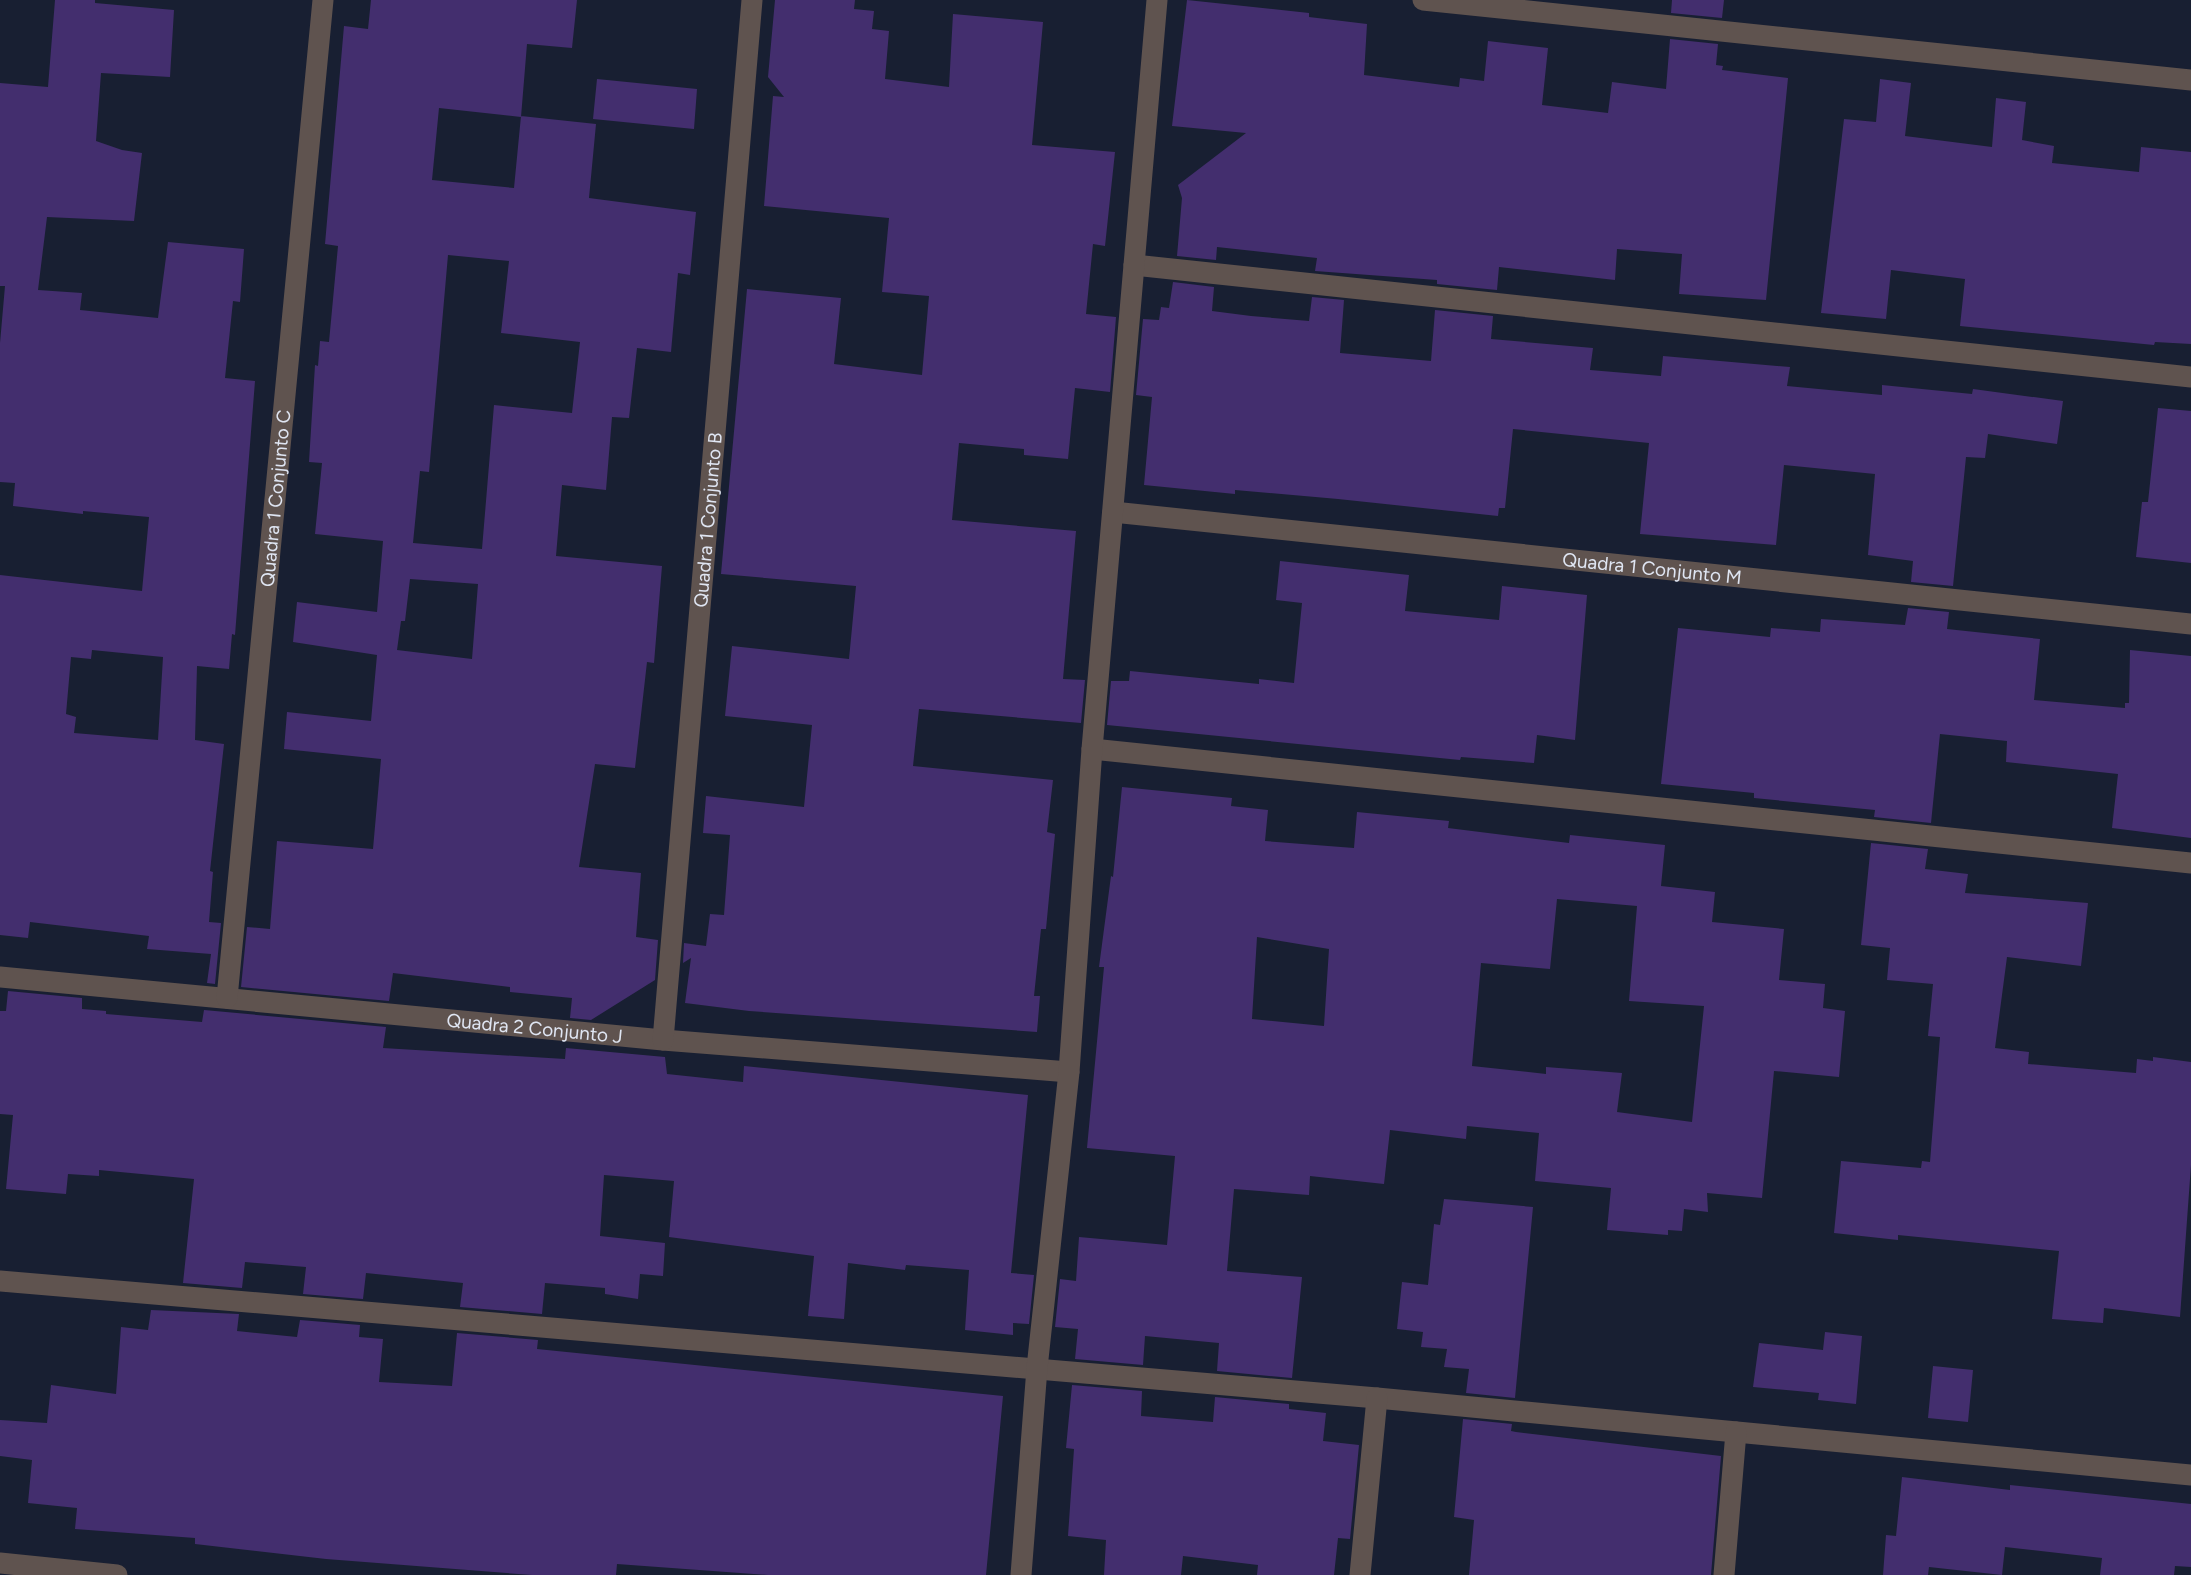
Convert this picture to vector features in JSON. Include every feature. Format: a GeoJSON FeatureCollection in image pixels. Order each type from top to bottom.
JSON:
{"type":"FeatureCollection","features":[{"type":"Feature","properties":{"kind":"street","name":"Quadra 1 Conjunto C"},"geometry":{"type":"LineString","coordinates":[[227,998],[323,0]]}},
{"type":"Feature","properties":{"kind":"street","name":"Quadra 1 Conjunto B"},"geometry":{"type":"LineString","coordinates":[[663,1040],[752,0]]}},
{"type":"Feature","properties":{"kind":"street"},"geometry":{"type":"LineString","coordinates":[[1021,1575],[1037,1368],[1069,1072],[1092,749],[1157,0]]}},
{"type":"Feature","properties":{"kind":"street"},"geometry":{"type":"LineString","coordinates":[[1423,0],[2191,80]]}},
{"type":"Feature","properties":{"kind":"street"},"geometry":{"type":"LineString","coordinates":[[1134,265],[2191,377]]}},
{"type":"Feature","properties":{"kind":"street","name":"Quadra 1 Conjunto M"},"geometry":{"type":"LineString","coordinates":[[1113,512],[2191,624]]}},
{"type":"Feature","properties":{"kind":"street"},"geometry":{"type":"LineString","coordinates":[[1092,749],[2191,863]]}},
{"type":"Feature","properties":{"kind":"street","name":"Quadra 2 Conjunto J"},"geometry":{"type":"LineString","coordinates":[[0,977],[663,1040],[1069,1072]]}},
{"type":"Feature","properties":{"kind":"street"},"geometry":{"type":"LineString","coordinates":[[0,1281],[1377,1398],[2191,1475]]}},
{"type":"Feature","properties":{"kind":"street"},"geometry":{"type":"LineString","coordinates":[[1360,1575],[1377,1398]]}},
{"type":"Feature","properties":{"kind":"street"},"geometry":{"type":"LineString","coordinates":[[1724,1575],[1736,1432]]}},
{"type":"Feature","properties":{"kind":"street"},"geometry":{"type":"LineString","coordinates":[[0,1563],[117,1575]]}},
{"type":"Feature","properties":{"kind":"building"},"geometry":{"type":"Polygon","coordinates":[[[55,0],[95,0],[95,3],[174,10],[170,77],[101,73],[96,141],[122,150],[142,153],[134,221],[47,217],[38,290],[82,293],[80,310],[158,318],[168,242],[244,249],[240,302],[233,301],[225,378],[255,381],[235,635],[232,634],[229,669],[197,666],[195,740],[224,744],[210,871],[213,872],[209,922],[221,923],[215,984],[207,983],[211,954],[147,949],[149,936],[30,922],[28,938],[0,935],[0,575],[142,591],[149,517],[83,511],[83,514],[13,506],[15,483],[0,482],[0,343],[5,286],[0,286],[0,83],[48,87],[55,0]],[[92,650],[91,659],[71,657],[66,714],[76,717],[74,733],[158,740],[163,657],[92,650]]]}},
{"type":"Feature","properties":{"kind":"building"},"geometry":{"type":"Polygon","coordinates":[[[371,0],[577,0],[572,48],[527,44],[521,116],[596,124],[589,198],[696,212],[690,275],[678,273],[671,352],[637,348],[629,418],[612,417],[606,490],[562,485],[556,556],[662,566],[654,663],[647,662],[635,768],[595,764],[579,867],[641,873],[636,937],[658,940],[655,980],[591,1020],[570,1018],[572,998],[510,992],[510,987],[393,973],[389,1001],[241,987],[247,927],[270,929],[277,841],[373,849],[381,759],[284,749],[287,712],[371,721],[377,655],[293,642],[297,602],[377,612],[383,541],[315,534],[322,463],[309,462],[315,365],[318,366],[320,341],[329,342],[338,246],[325,244],[344,26],[368,29],[371,0]],[[439,108],[432,180],[514,188],[521,117],[439,108]],[[448,255],[429,472],[420,471],[413,543],[482,549],[494,405],[572,413],[580,342],[501,333],[509,261],[448,255]],[[410,579],[405,621],[401,621],[397,650],[472,659],[478,584],[410,579]]]}},
{"type":"Feature","properties":{"kind":"building"},"geometry":{"type":"Polygon","coordinates":[[[775,0],[855,0],[854,9],[874,11],[872,29],[889,31],[885,79],[949,87],[953,14],[1043,22],[1032,145],[1115,152],[1105,246],[1093,244],[1086,314],[1116,317],[1110,392],[1075,388],[1068,459],[1024,455],[1024,449],[959,443],[952,520],[1076,531],[1063,679],[1085,680],[1081,723],[919,709],[913,766],[1053,780],[1047,832],[1055,834],[1046,929],[1041,929],[1034,996],[1040,996],[1037,1032],[749,1011],[685,1003],[691,958],[683,963],[684,943],[706,946],[710,914],[724,915],[730,835],[703,833],[706,796],[804,807],[812,725],[725,716],[732,646],[849,659],[856,586],[721,574],[747,289],[841,298],[834,364],[922,375],[929,296],[882,292],[889,218],[764,206],[773,96],[784,97],[768,77],[775,0]]]}},
{"type":"Feature","properties":{"kind":"building"},"geometry":{"type":"Polygon","coordinates":[[[1187,0],[1309,13],[1309,17],[1367,24],[1364,75],[1459,87],[1460,78],[1484,81],[1488,41],[1548,48],[1542,105],[1608,113],[1612,82],[1666,89],[1670,39],[1718,44],[1716,65],[1723,66],[1722,70],[1788,78],[1766,300],[1679,294],[1682,254],[1617,249],[1615,280],[1499,267],[1497,290],[1437,284],[1437,280],[1315,271],[1317,258],[1217,247],[1216,260],[1177,256],[1182,198],[1178,185],[1246,133],[1172,126],[1187,0]]]}},
{"type":"Feature","properties":{"kind":"building"},"geometry":{"type":"Polygon","coordinates":[[[1672,0],[1724,0],[1722,18],[1671,13],[1672,0]]]}},
{"type":"Feature","properties":{"kind":"building"},"geometry":{"type":"Polygon","coordinates":[[[597,79],[697,89],[694,129],[593,119],[597,79]]]}},
{"type":"Feature","properties":{"kind":"building"},"geometry":{"type":"Polygon","coordinates":[[[1880,79],[1911,83],[1905,136],[1992,147],[1996,98],[2026,102],[2022,140],[2054,146],[2052,163],[2139,172],[2141,147],[2191,152],[2191,344],[2155,342],[2154,345],[1960,326],[1965,279],[1891,270],[1886,319],[1821,313],[1844,119],[1876,122],[1880,79]]]}},
{"type":"Feature","properties":{"kind":"building"},"geometry":{"type":"Polygon","coordinates":[[[1173,282],[1214,287],[1212,311],[1251,316],[1309,321],[1312,297],[1344,300],[1340,353],[1431,361],[1435,310],[1493,316],[1491,339],[1593,348],[1590,370],[1661,376],[1663,356],[1790,367],[1787,386],[1882,395],[1882,385],[1972,394],[1973,389],[2063,401],[2057,444],[1988,434],[1985,458],[1966,457],[1953,586],[1911,582],[1913,561],[1868,555],[1875,474],[1784,465],[1776,545],[1640,534],[1649,443],[1513,429],[1505,508],[1499,508],[1498,516],[1338,499],[1235,490],[1235,494],[1144,485],[1152,397],[1136,395],[1143,319],[1159,320],[1161,307],[1169,308],[1173,282]]]}},
{"type":"Feature","properties":{"kind":"building"},"geometry":{"type":"Polygon","coordinates":[[[2158,408],[2191,411],[2191,563],[2136,557],[2142,502],[2148,502],[2158,408]]]}},
{"type":"Feature","properties":{"kind":"building"},"geometry":{"type":"Polygon","coordinates":[[[1280,561],[1409,575],[1405,611],[1499,620],[1502,586],[1587,595],[1575,740],[1537,735],[1534,763],[1461,757],[1460,760],[1107,725],[1111,681],[1129,681],[1130,671],[1259,684],[1259,679],[1294,683],[1302,603],[1276,600],[1280,561]]]}},
{"type":"Feature","properties":{"kind":"building"},"geometry":{"type":"Polygon","coordinates":[[[1908,608],[1949,612],[1947,629],[2040,639],[2034,700],[2125,708],[2125,703],[2129,703],[2130,650],[2191,656],[2191,838],[2112,828],[2118,774],[2006,762],[2007,741],[1940,734],[1931,823],[1874,817],[1875,810],[1754,798],[1754,793],[1661,784],[1678,628],[1770,637],[1771,628],[1820,632],[1821,619],[1905,625],[1908,608]]]}},
{"type":"Feature","properties":{"kind":"building"},"geometry":{"type":"Polygon","coordinates":[[[1122,787],[1232,798],[1231,806],[1268,810],[1265,841],[1354,848],[1357,812],[1449,821],[1448,828],[1569,843],[1570,835],[1665,845],[1661,886],[1715,892],[1712,922],[1784,929],[1779,980],[1825,984],[1823,1008],[1845,1011],[1839,1077],[1774,1071],[1762,1198],[1707,1193],[1708,1212],[1684,1209],[1682,1231],[1668,1230],[1668,1235],[1607,1230],[1611,1188],[1535,1181],[1539,1133],[1467,1126],[1466,1139],[1390,1130],[1384,1184],[1310,1176],[1309,1195],[1234,1189],[1227,1271],[1302,1277],[1292,1378],[1217,1371],[1219,1343],[1145,1336],[1143,1365],[1075,1359],[1078,1329],[1055,1327],[1060,1279],[1076,1281],[1079,1237],[1167,1245],[1175,1156],[1087,1148],[1104,967],[1099,967],[1111,876],[1113,877],[1122,787]],[[1557,899],[1550,969],[1481,963],[1472,1066],[1546,1074],[1546,1067],[1622,1073],[1617,1112],[1692,1122],[1704,1006],[1629,1001],[1637,906],[1557,899]],[[1257,937],[1252,1019],[1324,1026],[1329,949],[1257,937]]]}},
{"type":"Feature","properties":{"kind":"building"},"geometry":{"type":"Polygon","coordinates":[[[1871,843],[1928,849],[1925,869],[1968,874],[1965,893],[2088,903],[2081,966],[2007,957],[1995,1048],[2029,1052],[2028,1064],[2136,1073],[2137,1059],[2153,1061],[2153,1057],[2191,1062],[2191,1165],[2180,1317],[2104,1308],[2103,1323],[2052,1319],[2059,1251],[1898,1235],[1898,1240],[1834,1233],[1841,1161],[1921,1168],[1922,1161],[1930,1162],[1940,1037],[1928,1036],[1933,984],[1887,980],[1890,948],[1861,945],[1871,843]]]}},
{"type":"Feature","properties":{"kind":"building"},"geometry":{"type":"Polygon","coordinates":[[[8,991],[82,998],[82,1009],[106,1011],[106,1014],[202,1022],[204,1010],[386,1027],[383,1048],[565,1059],[566,1048],[665,1057],[667,1074],[743,1082],[744,1066],[1028,1095],[1011,1273],[1034,1275],[1029,1324],[1013,1323],[1013,1335],[965,1330],[969,1270],[906,1265],[905,1270],[848,1263],[844,1319],[808,1316],[814,1256],[669,1237],[674,1181],[604,1175],[600,1236],[665,1243],[663,1276],[640,1274],[638,1299],[605,1294],[605,1288],[545,1283],[542,1314],[460,1307],[463,1283],[366,1273],[363,1299],[303,1294],[306,1267],[245,1262],[242,1288],[183,1283],[194,1179],[99,1170],[99,1176],[68,1174],[66,1194],[6,1189],[13,1115],[0,1114],[0,1011],[6,1011],[8,991]]]}},
{"type":"Feature","properties":{"kind":"building"},"geometry":{"type":"Polygon","coordinates":[[[1444,1199],[1533,1207],[1515,1398],[1466,1393],[1469,1369],[1444,1367],[1447,1349],[1421,1347],[1423,1332],[1397,1329],[1402,1282],[1428,1285],[1434,1224],[1440,1225],[1444,1199]]]}},
{"type":"Feature","properties":{"kind":"building"},"geometry":{"type":"Polygon","coordinates":[[[151,1310],[239,1314],[237,1331],[297,1337],[300,1320],[360,1325],[359,1337],[383,1339],[379,1382],[452,1386],[457,1333],[538,1340],[537,1349],[1003,1396],[986,1575],[768,1575],[617,1564],[616,1575],[532,1575],[326,1559],[195,1544],[195,1538],[75,1529],[77,1508],[28,1503],[32,1460],[0,1456],[0,1420],[47,1423],[51,1385],[116,1394],[121,1327],[148,1330],[151,1310]]]}},
{"type":"Feature","properties":{"kind":"building"},"geometry":{"type":"Polygon","coordinates":[[[1825,1332],[1862,1336],[1856,1404],[1818,1400],[1819,1393],[1753,1387],[1759,1343],[1823,1350],[1825,1332]]]}},
{"type":"Feature","properties":{"kind":"building"},"geometry":{"type":"Polygon","coordinates":[[[1933,1366],[1973,1370],[1968,1422],[1928,1418],[1933,1366]]]}},
{"type":"Feature","properties":{"kind":"building"},"geometry":{"type":"Polygon","coordinates":[[[1072,1385],[1142,1391],[1141,1416],[1213,1422],[1215,1397],[1289,1404],[1289,1409],[1326,1413],[1323,1441],[1359,1445],[1350,1539],[1338,1538],[1334,1575],[1257,1575],[1258,1565],[1183,1556],[1181,1575],[1104,1575],[1106,1540],[1068,1536],[1074,1449],[1066,1448],[1072,1385]]]}},
{"type":"Feature","properties":{"kind":"building"},"geometry":{"type":"Polygon","coordinates":[[[1463,1419],[1512,1424],[1511,1431],[1516,1432],[1721,1456],[1711,1575],[1469,1575],[1474,1520],[1454,1517],[1463,1419]]]}},
{"type":"Feature","properties":{"kind":"building"},"geometry":{"type":"Polygon","coordinates":[[[1902,1477],[2010,1490],[2010,1485],[2191,1504],[2191,1567],[2175,1566],[2174,1575],[2100,1575],[2102,1558],[2005,1547],[2002,1575],[1929,1567],[1928,1575],[1883,1575],[1886,1535],[1896,1536],[1902,1477]]]}}]}
